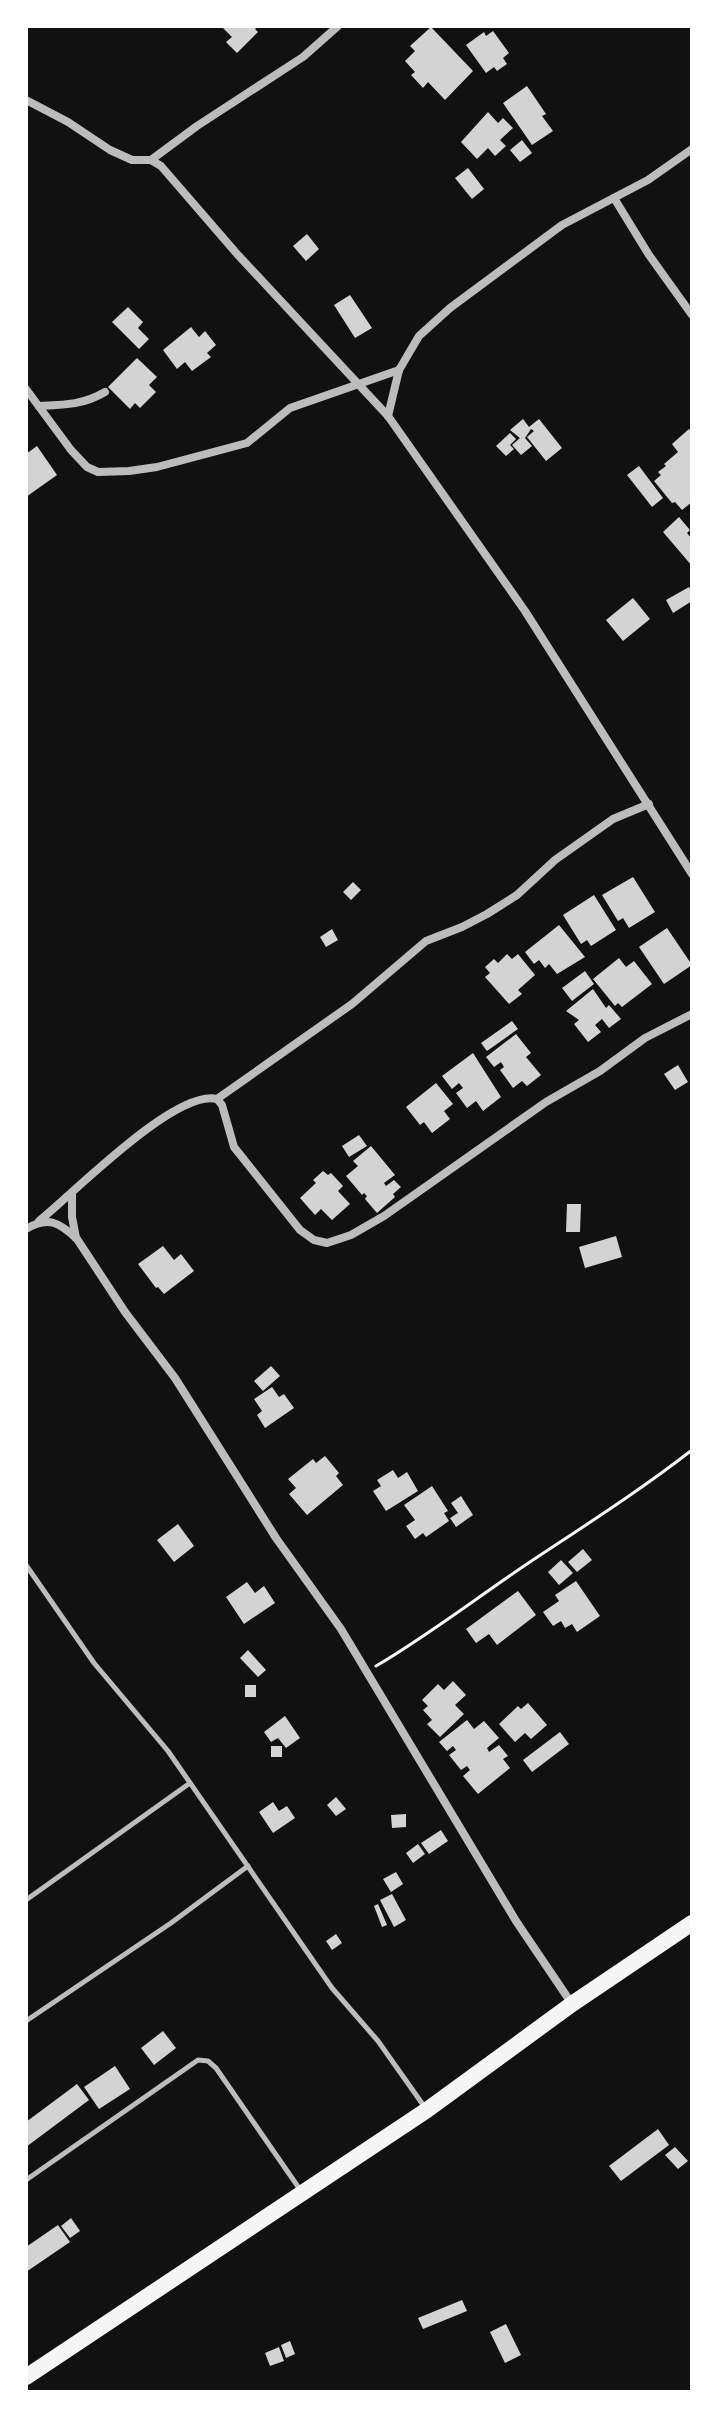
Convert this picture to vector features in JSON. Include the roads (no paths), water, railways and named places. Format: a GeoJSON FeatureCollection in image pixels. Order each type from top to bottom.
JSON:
{"type":"FeatureCollection","features":[{"type":"Feature","properties":{"kind":"highway"},"geometry":{"type":"LineString","coordinates":[[26,2377],[427,2110],[572,2004],[692,1923]]}},
{"type":"Feature","properties":{"kind":"street"},"geometry":{"type":"LineString","coordinates":[[26,100],[68,122],[110,150],[132,160],[151,160],[303,57],[338,26]]}},
{"type":"Feature","properties":{"kind":"street"},"geometry":{"type":"LineString","coordinates":[[388,416],[399,370],[419,336],[450,308],[562,225],[648,180],[692,149]]}},
{"type":"Feature","properties":{"kind":"street"},"geometry":{"type":"LineString","coordinates":[[151,160],[172,177],[195,207],[388,416],[525,611],[692,874]]}},
{"type":"Feature","properties":{"kind":"street"},"geometry":{"type":"LineString","coordinates":[[614,198],[649,255],[692,315]]}},
{"type":"Feature","properties":{"kind":"street"},"geometry":{"type":"LineString","coordinates":[[26,389],[87,467],[98,472],[129,471],[157,467],[247,443],[290,408],[399,370]]}},
{"type":"Feature","properties":{"kind":"street"},"geometry":{"type":"LineString","coordinates":[[39,406],[72,405],[105,392]]}},
{"type":"Feature","properties":{"kind":"street"},"geometry":{"type":"LineString","coordinates":[[217,1099],[352,1004],[426,941],[487,914],[517,895],[555,860],[613,819],[649,804]]}},
{"type":"Feature","properties":{"kind":"street"},"geometry":{"type":"LineString","coordinates":[[26,1229],[172,1111],[207,1096],[217,1099],[222,1105],[234,1147],[281,1207],[308,1237],[318,1242],[335,1242],[384,1216],[546,1102],[600,1071],[645,1038],[692,1014]]}},
{"type":"Feature","properties":{"kind":"street"},"geometry":{"type":"LineString","coordinates":[[72,1194],[72,1217],[77,1239]]}},
{"type":"Feature","properties":{"kind":"street"},"geometry":{"type":"LineString","coordinates":[[39,1221],[58,1225],[77,1239],[125,1312],[175,1378],[276,1538],[341,1629],[516,1921],[572,2004]]}},
{"type":"Feature","properties":{"kind":"lane"},"geometry":{"type":"LineString","coordinates":[[26,1565],[94,1663],[168,1751],[332,1988],[378,2041],[427,2110]]}},
{"type":"Feature","properties":{"kind":"lane"},"geometry":{"type":"LineString","coordinates":[[26,1900],[190,1783]]}},
{"type":"Feature","properties":{"kind":"lane"},"geometry":{"type":"LineString","coordinates":[[26,2021],[171,1923],[248,1866]]}},
{"type":"Feature","properties":{"kind":"lane"},"geometry":{"type":"LineString","coordinates":[[26,2180],[198,2060],[208,2061],[216,2068],[302,2192]]}}]}
